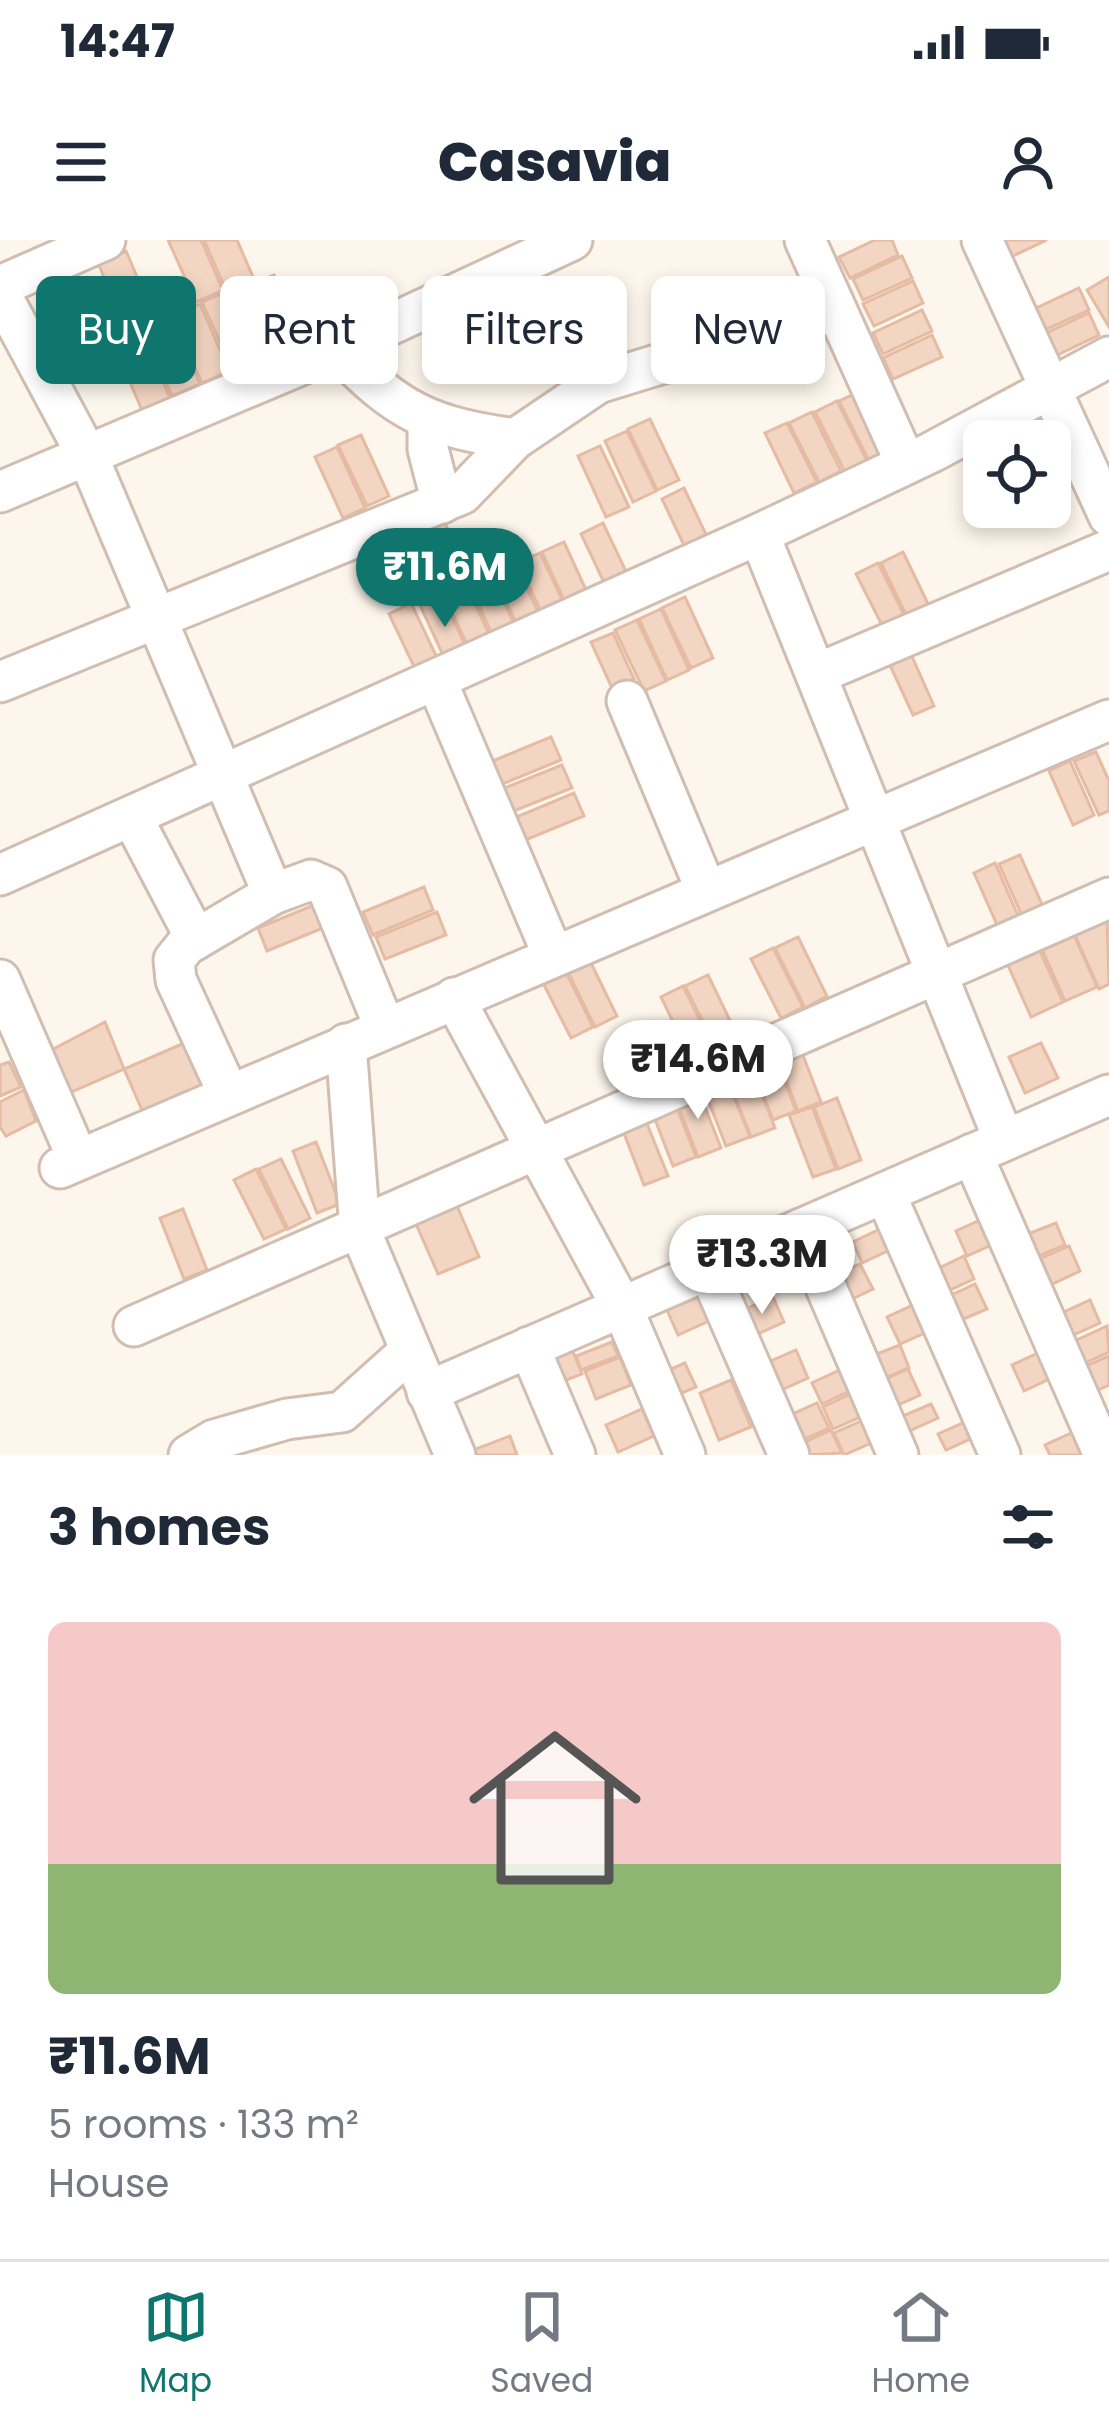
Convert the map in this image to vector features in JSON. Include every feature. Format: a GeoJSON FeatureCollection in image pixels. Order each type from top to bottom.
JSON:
{"type":"FeatureCollection","features":[{"type":"Feature","properties":{"kind":"street"},"geometry":{"type":"LineString","coordinates":[[105,240],[0,290],[89,459],[273,894]]}},
{"type":"Feature","properties":{"kind":"street"},"geometry":{"type":"LineString","coordinates":[[495,276],[572,240]]}},
{"type":"Feature","properties":{"kind":"street"},"geometry":{"type":"LineString","coordinates":[[805,240],[906,464]]}},
{"type":"Feature","properties":{"kind":"street"},"geometry":{"type":"LineString","coordinates":[[982,240],[1109,516]]}},
{"type":"Feature","properties":{"kind":"street"},"geometry":{"type":"LineString","coordinates":[[627,373],[836,310]]}},
{"type":"Feature","properties":{"kind":"street"},"geometry":{"type":"LineString","coordinates":[[0,874],[759,534],[906,464],[1109,356]]}},
{"type":"Feature","properties":{"kind":"street"},"geometry":{"type":"LineString","coordinates":[[0,492],[89,459],[259,384]]}},
{"type":"Feature","properties":{"kind":"street"},"geometry":{"type":"LineString","coordinates":[[371,384],[428,422],[515,439]]}},
{"type":"Feature","properties":{"kind":"street"},"geometry":{"type":"LineString","coordinates":[[0,682],[462,494],[515,439],[595,384]]}},
{"type":"Feature","properties":{"kind":"street"},"geometry":{"type":"LineString","coordinates":[[428,422],[428,449],[442,502]]}},
{"type":"Feature","properties":{"kind":"street"},"geometry":{"type":"LineString","coordinates":[[759,534],[938,974],[988,1147],[1104,1455]]}},
{"type":"Feature","properties":{"kind":"street"},"geometry":{"type":"LineString","coordinates":[[819,673],[1109,550]]}},
{"type":"Feature","properties":{"kind":"street"},"geometry":{"type":"LineString","coordinates":[[437,682],[553,955]]}},
{"type":"Feature","properties":{"kind":"street"},"geometry":{"type":"LineString","coordinates":[[627,701],[706,890]]}},
{"type":"Feature","properties":{"kind":"street"},"geometry":{"type":"LineString","coordinates":[[0,980],[69,1162],[1109,720]]}},
{"type":"Feature","properties":{"kind":"street"},"geometry":{"type":"LineString","coordinates":[[132,817],[196,939]]}},
{"type":"Feature","properties":{"kind":"street"},"geometry":{"type":"LineString","coordinates":[[229,1095],[176,980],[174,960],[196,939],[273,894],[311,880],[327,887],[385,1028]]}},
{"type":"Feature","properties":{"kind":"street"},"geometry":{"type":"LineString","coordinates":[[134,1327],[1109,898]]}},
{"type":"Feature","properties":{"kind":"street"},"geometry":{"type":"LineString","coordinates":[[454,998],[622,1307],[685,1455]]}},
{"type":"Feature","properties":{"kind":"street"},"geometry":{"type":"LineString","coordinates":[[346,1044],[359,1230],[455,1455]]}},
{"type":"Feature","properties":{"kind":"street"},"geometry":{"type":"LineString","coordinates":[[427,1392],[1109,1095]]}},
{"type":"Feature","properties":{"kind":"street"},"geometry":{"type":"LineString","coordinates":[[885,1192],[1000,1455]]}},
{"type":"Feature","properties":{"kind":"street"},"geometry":{"type":"LineString","coordinates":[[801,1229],[898,1455]]}},
{"type":"Feature","properties":{"kind":"street"},"geometry":{"type":"LineString","coordinates":[[708,1269],[789,1455]]}},
{"type":"Feature","properties":{"kind":"street"},"geometry":{"type":"LineString","coordinates":[[529,1348],[575,1455]]}},
{"type":"Feature","properties":{"kind":"street"},"geometry":{"type":"LineString","coordinates":[[189,1455],[214,1440],[287,1419],[342,1412],[410,1351]]}},
{"type":"Feature","properties":{"kind":"building"},"geometry":{"type":"Polygon","coordinates":[[[168,240],[201,240],[220,291],[196,302],[196,276],[184,276],[168,240]]]}},
{"type":"Feature","properties":{"kind":"building"},"geometry":{"type":"Polygon","coordinates":[[[204,240],[237,240],[253,276],[220,277],[204,240]]]}},
{"type":"Feature","properties":{"kind":"building"},"geometry":{"type":"Polygon","coordinates":[[[875,240],[892,240],[898,255],[850,278],[839,257],[875,240]]]}},
{"type":"Feature","properties":{"kind":"building"},"geometry":{"type":"Polygon","coordinates":[[[991,240],[1047,240],[1000,262],[991,240]]]}},
{"type":"Feature","properties":{"kind":"building"},"geometry":{"type":"Polygon","coordinates":[[[126,251],[137,276],[104,276],[98,263],[126,251]]]}},
{"type":"Feature","properties":{"kind":"building"},"geometry":{"type":"Polygon","coordinates":[[[902,256],[912,278],[863,300],[853,279],[902,256]]]}},
{"type":"Feature","properties":{"kind":"building"},"geometry":{"type":"Polygon","coordinates":[[[1109,277],[1109,327],[1087,290],[1109,277]]]}},
{"type":"Feature","properties":{"kind":"building"},"geometry":{"type":"Polygon","coordinates":[[[913,281],[923,303],[874,326],[863,304],[913,281]]]}},
{"type":"Feature","properties":{"kind":"building"},"geometry":{"type":"Polygon","coordinates":[[[1079,288],[1089,310],[1040,332],[1030,311],[1079,288]]]}},
{"type":"Feature","properties":{"kind":"building"},"geometry":{"type":"Polygon","coordinates":[[[220,294],[220,342],[202,302],[220,294]]]}},
{"type":"Feature","properties":{"kind":"building"},"geometry":{"type":"Polygon","coordinates":[[[200,304],[220,350],[220,375],[202,383],[196,370],[196,306],[200,304]]]}},
{"type":"Feature","properties":{"kind":"building"},"geometry":{"type":"Polygon","coordinates":[[[922,310],[932,331],[883,354],[873,333],[922,310]]]}},
{"type":"Feature","properties":{"kind":"building"},"geometry":{"type":"Polygon","coordinates":[[[1089,313],[1099,335],[1051,358],[1040,336],[1089,313]]]}},
{"type":"Feature","properties":{"kind":"building"},"geometry":{"type":"Polygon","coordinates":[[[932,335],[942,357],[893,379],[883,358],[932,335]]]}},
{"type":"Feature","properties":{"kind":"building"},"geometry":{"type":"Polygon","coordinates":[[[196,375],[200,384],[172,396],[167,384],[196,384],[196,375]]]}},
{"type":"Feature","properties":{"kind":"building"},"geometry":{"type":"Polygon","coordinates":[[[131,384],[164,384],[170,398],[142,410],[131,384]]]}},
{"type":"Feature","properties":{"kind":"building"},"geometry":{"type":"Polygon","coordinates":[[[861,391],[891,450],[869,461],[839,401],[861,391]]]}},
{"type":"Feature","properties":{"kind":"building"},"geometry":{"type":"Polygon","coordinates":[[[837,401],[867,461],[845,472],[815,412],[837,401]]]}},
{"type":"Feature","properties":{"kind":"building"},"geometry":{"type":"Polygon","coordinates":[[[812,412],[841,471],[819,482],[789,423],[812,412]]]}},
{"type":"Feature","properties":{"kind":"building"},"geometry":{"type":"Polygon","coordinates":[[[650,419],[679,480],[657,490],[628,429],[650,419]]]}},
{"type":"Feature","properties":{"kind":"building"},"geometry":{"type":"Polygon","coordinates":[[[787,423],[817,482],[794,493],[765,433],[787,423]]]}},
{"type":"Feature","properties":{"kind":"building"},"geometry":{"type":"Polygon","coordinates":[[[627,431],[656,491],[633,502],[605,441],[627,431]]]}},
{"type":"Feature","properties":{"kind":"building"},"geometry":{"type":"Polygon","coordinates":[[[361,435],[389,496],[367,506],[338,445],[361,435]]]}},
{"type":"Feature","properties":{"kind":"building"},"geometry":{"type":"Polygon","coordinates":[[[600,446],[629,507],[606,517],[578,456],[600,446]]]}},
{"type":"Feature","properties":{"kind":"building"},"geometry":{"type":"Polygon","coordinates":[[[337,447],[365,508],[343,518],[315,457],[337,447]]]}},
{"type":"Feature","properties":{"kind":"building"},"geometry":{"type":"Polygon","coordinates":[[[684,488],[713,549],[691,560],[662,499],[684,488]]]}},
{"type":"Feature","properties":{"kind":"building"},"geometry":{"type":"Polygon","coordinates":[[[442,517],[471,578],[449,588],[420,527],[442,517]]]}},
{"type":"Feature","properties":{"kind":"building"},"geometry":{"type":"Polygon","coordinates":[[[603,523],[632,584],[610,595],[581,534],[603,523]]]}},
{"type":"Feature","properties":{"kind":"building"},"geometry":{"type":"Polygon","coordinates":[[[564,542],[592,603],[570,613],[542,552],[564,542]]]}},
{"type":"Feature","properties":{"kind":"building"},"geometry":{"type":"Polygon","coordinates":[[[903,552],[932,612],[910,623],[881,563],[903,552]]]}},
{"type":"Feature","properties":{"kind":"building"},"geometry":{"type":"Polygon","coordinates":[[[540,553],[569,614],[547,624],[518,563],[540,553]]]}},
{"type":"Feature","properties":{"kind":"building"},"geometry":{"type":"Polygon","coordinates":[[[515,562],[543,623],[521,633],[492,572],[515,562]]]}},
{"type":"Feature","properties":{"kind":"building"},"geometry":{"type":"Polygon","coordinates":[[[878,563],[908,623],[886,633],[856,574],[878,563]]]}},
{"type":"Feature","properties":{"kind":"building"},"geometry":{"type":"Polygon","coordinates":[[[491,574],[519,635],[497,645],[469,584],[491,574]]]}},
{"type":"Feature","properties":{"kind":"building"},"geometry":{"type":"Polygon","coordinates":[[[466,584],[494,645],[472,655],[443,594],[466,584]]]}},
{"type":"Feature","properties":{"kind":"building"},"geometry":{"type":"Polygon","coordinates":[[[442,595],[470,656],[448,666],[420,605],[442,595]]]}},
{"type":"Feature","properties":{"kind":"building"},"geometry":{"type":"Polygon","coordinates":[[[685,597],[713,658],[691,668],[662,608],[685,597]]]}},
{"type":"Feature","properties":{"kind":"building"},"geometry":{"type":"Polygon","coordinates":[[[411,603],[440,664],[418,675],[389,614],[411,603]]]}},
{"type":"Feature","properties":{"kind":"building"},"geometry":{"type":"Polygon","coordinates":[[[661,609],[689,670],[667,680],[639,619],[661,609]]]}},
{"type":"Feature","properties":{"kind":"building"},"geometry":{"type":"Polygon","coordinates":[[[637,620],[666,681],[644,691],[615,630],[637,620]]]}},
{"type":"Feature","properties":{"kind":"building"},"geometry":{"type":"Polygon","coordinates":[[[613,633],[634,679],[612,688],[591,642],[613,633]]]}},
{"type":"Feature","properties":{"kind":"building"},"geometry":{"type":"Polygon","coordinates":[[[910,652],[934,706],[913,715],[888,661],[910,652]]]}},
{"type":"Feature","properties":{"kind":"building"},"geometry":{"type":"Polygon","coordinates":[[[551,737],[561,760],[500,785],[490,762],[551,737]]]}},
{"type":"Feature","properties":{"kind":"building"},"geometry":{"type":"Polygon","coordinates":[[[1096,752],[1109,781],[1109,811],[1099,815],[1074,761],[1096,752]]]}},
{"type":"Feature","properties":{"kind":"building"},"geometry":{"type":"Polygon","coordinates":[[[1070,761],[1094,815],[1073,825],[1049,771],[1070,761]]]}},
{"type":"Feature","properties":{"kind":"building"},"geometry":{"type":"Polygon","coordinates":[[[562,765],[572,788],[511,812],[502,789],[562,765]]]}},
{"type":"Feature","properties":{"kind":"building"},"geometry":{"type":"Polygon","coordinates":[[[574,793],[584,816],[523,841],[514,818],[574,793]]]}},
{"type":"Feature","properties":{"kind":"building"},"geometry":{"type":"Polygon","coordinates":[[[1020,855],[1044,909],[1023,918],[999,864],[1020,855]]]}},
{"type":"Feature","properties":{"kind":"building"},"geometry":{"type":"Polygon","coordinates":[[[995,863],[1019,918],[998,927],[974,873],[995,863]]]}},
{"type":"Feature","properties":{"kind":"building"},"geometry":{"type":"Polygon","coordinates":[[[424,887],[433,910],[373,935],[363,912],[424,887]]]}},
{"type":"Feature","properties":{"kind":"building"},"geometry":{"type":"Polygon","coordinates":[[[319,903],[328,926],[267,951],[258,928],[319,903]]]}},
{"type":"Feature","properties":{"kind":"building"},"geometry":{"type":"Polygon","coordinates":[[[437,912],[446,935],[385,959],[376,937],[437,912]]]}},
{"type":"Feature","properties":{"kind":"building"},"geometry":{"type":"Polygon","coordinates":[[[1107,920],[1109,984],[1099,989],[1075,935],[1107,920]]]}},
{"type":"Feature","properties":{"kind":"building"},"geometry":{"type":"Polygon","coordinates":[[[1073,933],[1097,987],[1065,1001],[1041,947],[1073,933]]]}},
{"type":"Feature","properties":{"kind":"building"},"geometry":{"type":"Polygon","coordinates":[[[798,937],[827,996],[805,1008],[775,948],[798,937]]]}},
{"type":"Feature","properties":{"kind":"building"},"geometry":{"type":"Polygon","coordinates":[[[773,948],[803,1007],[781,1018],[751,959],[773,948]]]}},
{"type":"Feature","properties":{"kind":"building"},"geometry":{"type":"Polygon","coordinates":[[[1039,949],[1063,1002],[1031,1017],[1007,963],[1039,949]]]}},
{"type":"Feature","properties":{"kind":"building"},"geometry":{"type":"Polygon","coordinates":[[[588,957],[617,1016],[595,1027],[566,968],[588,957]]]}},
{"type":"Feature","properties":{"kind":"building"},"geometry":{"type":"Polygon","coordinates":[[[564,968],[593,1027],[571,1038],[541,979],[564,968]]]}},
{"type":"Feature","properties":{"kind":"building"},"geometry":{"type":"Polygon","coordinates":[[[708,975],[737,1035],[715,1046],[685,986],[708,975]]]}},
{"type":"Feature","properties":{"kind":"building"},"geometry":{"type":"Polygon","coordinates":[[[683,986],[713,1046],[690,1057],[661,997],[683,986]]]}},
{"type":"Feature","properties":{"kind":"building"},"geometry":{"type":"Polygon","coordinates":[[[105,1022],[124,1069],[60,1097],[40,1056],[105,1022]]]}},
{"type":"Feature","properties":{"kind":"building"},"geometry":{"type":"Polygon","coordinates":[[[797,1040],[821,1102],[798,1111],[774,1049],[797,1040]]]}},
{"type":"Feature","properties":{"kind":"building"},"geometry":{"type":"Polygon","coordinates":[[[189,1041],[213,1089],[146,1119],[124,1069],[189,1041]]]}},
{"type":"Feature","properties":{"kind":"building"},"geometry":{"type":"Polygon","coordinates":[[[1041,1043],[1058,1078],[1025,1093],[1009,1057],[1041,1043]]]}},
{"type":"Feature","properties":{"kind":"building"},"geometry":{"type":"Polygon","coordinates":[[[772,1049],[796,1111],[773,1120],[749,1058],[772,1049]]]}},
{"type":"Feature","properties":{"kind":"building"},"geometry":{"type":"Polygon","coordinates":[[[9,1062],[21,1087],[0,1096],[0,1065],[9,1062]]]}},
{"type":"Feature","properties":{"kind":"building"},"geometry":{"type":"Polygon","coordinates":[[[751,1067],[775,1128],[751,1137],[727,1076],[751,1067]]]}},
{"type":"Feature","properties":{"kind":"building"},"geometry":{"type":"Polygon","coordinates":[[[725,1075],[750,1137],[726,1146],[702,1084],[725,1075]]]}},
{"type":"Feature","properties":{"kind":"building"},"geometry":{"type":"Polygon","coordinates":[[[697,1087],[721,1148],[698,1157],[674,1095],[697,1087]]]}},
{"type":"Feature","properties":{"kind":"building"},"geometry":{"type":"Polygon","coordinates":[[[24,1090],[36,1121],[6,1136],[0,1127],[0,1102],[24,1090]]]}},
{"type":"Feature","properties":{"kind":"building"},"geometry":{"type":"Polygon","coordinates":[[[672,1095],[696,1157],[673,1166],[649,1104],[672,1095]]]}},
{"type":"Feature","properties":{"kind":"building"},"geometry":{"type":"Polygon","coordinates":[[[837,1098],[861,1160],[838,1169],[814,1107],[837,1098]]]}},
{"type":"Feature","properties":{"kind":"building"},"geometry":{"type":"Polygon","coordinates":[[[812,1107],[836,1169],[813,1177],[789,1115],[812,1107]]]}},
{"type":"Feature","properties":{"kind":"building"},"geometry":{"type":"Polygon","coordinates":[[[643,1114],[668,1176],[644,1185],[620,1123],[643,1114]]]}},
{"type":"Feature","properties":{"kind":"building"},"geometry":{"type":"Polygon","coordinates":[[[316,1142],[340,1204],[317,1213],[293,1151],[316,1142]]]}},
{"type":"Feature","properties":{"kind":"building"},"geometry":{"type":"Polygon","coordinates":[[[281,1159],[310,1218],[288,1229],[259,1169],[281,1159]]]}},
{"type":"Feature","properties":{"kind":"building"},"geometry":{"type":"Polygon","coordinates":[[[256,1169],[286,1229],[264,1239],[234,1180],[256,1169]]]}},
{"type":"Feature","properties":{"kind":"building"},"geometry":{"type":"Polygon","coordinates":[[[454,1199],[479,1257],[438,1274],[413,1217],[454,1199]]]}},
{"type":"Feature","properties":{"kind":"building"},"geometry":{"type":"Polygon","coordinates":[[[183,1209],[207,1270],[184,1279],[160,1218],[183,1209]]]}},
{"type":"Feature","properties":{"kind":"building"},"geometry":{"type":"Polygon","coordinates":[[[987,1217],[998,1242],[967,1256],[956,1231],[987,1217]]]}},
{"type":"Feature","properties":{"kind":"building"},"geometry":{"type":"Polygon","coordinates":[[[1056,1223],[1065,1245],[1029,1260],[1020,1237],[1056,1223]]]}},
{"type":"Feature","properties":{"kind":"building"},"geometry":{"type":"Polygon","coordinates":[[[884,1227],[894,1248],[862,1263],[853,1242],[884,1227]]]}},
{"type":"Feature","properties":{"kind":"building"},"geometry":{"type":"Polygon","coordinates":[[[1069,1246],[1080,1271],[1040,1290],[1028,1264],[1069,1246]]]}},
{"type":"Feature","properties":{"kind":"building"},"geometry":{"type":"Polygon","coordinates":[[[964,1256],[974,1279],[941,1294],[931,1272],[964,1256]]]}},
{"type":"Feature","properties":{"kind":"building"},"geometry":{"type":"Polygon","coordinates":[[[860,1264],[873,1289],[850,1300],[838,1274],[860,1264]]]}},
{"type":"Feature","properties":{"kind":"building"},"geometry":{"type":"Polygon","coordinates":[[[975,1284],[987,1309],[952,1324],[941,1300],[975,1284]]]}},
{"type":"Feature","properties":{"kind":"building"},"geometry":{"type":"Polygon","coordinates":[[[698,1297],[709,1321],[678,1335],[667,1310],[698,1297]]]}},
{"type":"Feature","properties":{"kind":"building"},"geometry":{"type":"Polygon","coordinates":[[[773,1297],[784,1322],[751,1337],[739,1312],[773,1297]]]}},
{"type":"Feature","properties":{"kind":"building"},"geometry":{"type":"Polygon","coordinates":[[[924,1300],[936,1328],[900,1344],[887,1317],[924,1300]]]}},
{"type":"Feature","properties":{"kind":"building"},"geometry":{"type":"Polygon","coordinates":[[[1090,1300],[1100,1323],[1064,1339],[1053,1317],[1090,1300]]]}},
{"type":"Feature","properties":{"kind":"building"},"geometry":{"type":"Polygon","coordinates":[[[1107,1326],[1109,1352],[1076,1367],[1066,1345],[1107,1326]]]}},
{"type":"Feature","properties":{"kind":"building"},"geometry":{"type":"Polygon","coordinates":[[[612,1342],[618,1356],[581,1370],[576,1356],[612,1342]]]}},
{"type":"Feature","properties":{"kind":"building"},"geometry":{"type":"Polygon","coordinates":[[[570,1344],[582,1374],[551,1386],[539,1356],[570,1344]]]}},
{"type":"Feature","properties":{"kind":"building"},"geometry":{"type":"Polygon","coordinates":[[[900,1345],[909,1368],[876,1382],[866,1358],[900,1345]]]}},
{"type":"Feature","properties":{"kind":"building"},"geometry":{"type":"Polygon","coordinates":[[[1049,1348],[1060,1374],[1024,1391],[1012,1365],[1049,1348]]]}},
{"type":"Feature","properties":{"kind":"building"},"geometry":{"type":"Polygon","coordinates":[[[796,1350],[808,1378],[777,1392],[764,1364],[796,1350]]]}},
{"type":"Feature","properties":{"kind":"building"},"geometry":{"type":"Polygon","coordinates":[[[1109,1356],[1109,1385],[1089,1394],[1079,1369],[1109,1356]]]}},
{"type":"Feature","properties":{"kind":"building"},"geometry":{"type":"Polygon","coordinates":[[[620,1357],[631,1385],[596,1399],[585,1371],[620,1357]]]}},
{"type":"Feature","properties":{"kind":"building"},"geometry":{"type":"Polygon","coordinates":[[[685,1363],[696,1387],[663,1401],[652,1377],[685,1363]]]}},
{"type":"Feature","properties":{"kind":"building"},"geometry":{"type":"Polygon","coordinates":[[[846,1367],[856,1388],[822,1404],[812,1383],[846,1367]]]}},
{"type":"Feature","properties":{"kind":"building"},"geometry":{"type":"Polygon","coordinates":[[[908,1369],[920,1395],[885,1411],[873,1385],[908,1369]]]}},
{"type":"Feature","properties":{"kind":"building"},"geometry":{"type":"Polygon","coordinates":[[[731,1380],[751,1427],[719,1440],[700,1393],[731,1380]]]}},
{"type":"Feature","properties":{"kind":"building"},"geometry":{"type":"Polygon","coordinates":[[[857,1391],[867,1414],[833,1429],[823,1407],[857,1391]]]}},
{"type":"Feature","properties":{"kind":"building"},"geometry":{"type":"Polygon","coordinates":[[[817,1403],[829,1428],[798,1442],[786,1417],[817,1403]]]}},
{"type":"Feature","properties":{"kind":"building"},"geometry":{"type":"Polygon","coordinates":[[[931,1404],[938,1418],[898,1436],[891,1421],[931,1404]]]}},
{"type":"Feature","properties":{"kind":"building"},"geometry":{"type":"Polygon","coordinates":[[[642,1409],[654,1436],[618,1452],[606,1425],[642,1409]]]}},
{"type":"Feature","properties":{"kind":"building"},"geometry":{"type":"Polygon","coordinates":[[[868,1418],[878,1440],[844,1455],[834,1433],[868,1418]]]}},
{"type":"Feature","properties":{"kind":"building"},"geometry":{"type":"Polygon","coordinates":[[[972,1419],[979,1435],[946,1450],[938,1434],[972,1419]]]}},
{"type":"Feature","properties":{"kind":"building"},"geometry":{"type":"Polygon","coordinates":[[[1080,1429],[1091,1455],[1050,1455],[1045,1445],[1080,1429]]]}},
{"type":"Feature","properties":{"kind":"building"},"geometry":{"type":"Polygon","coordinates":[[[831,1430],[842,1453],[806,1455],[801,1444],[831,1430]]]}},
{"type":"Feature","properties":{"kind":"building"},"geometry":{"type":"Polygon","coordinates":[[[510,1436],[517,1455],[475,1455],[473,1450],[510,1436]]]}}]}
